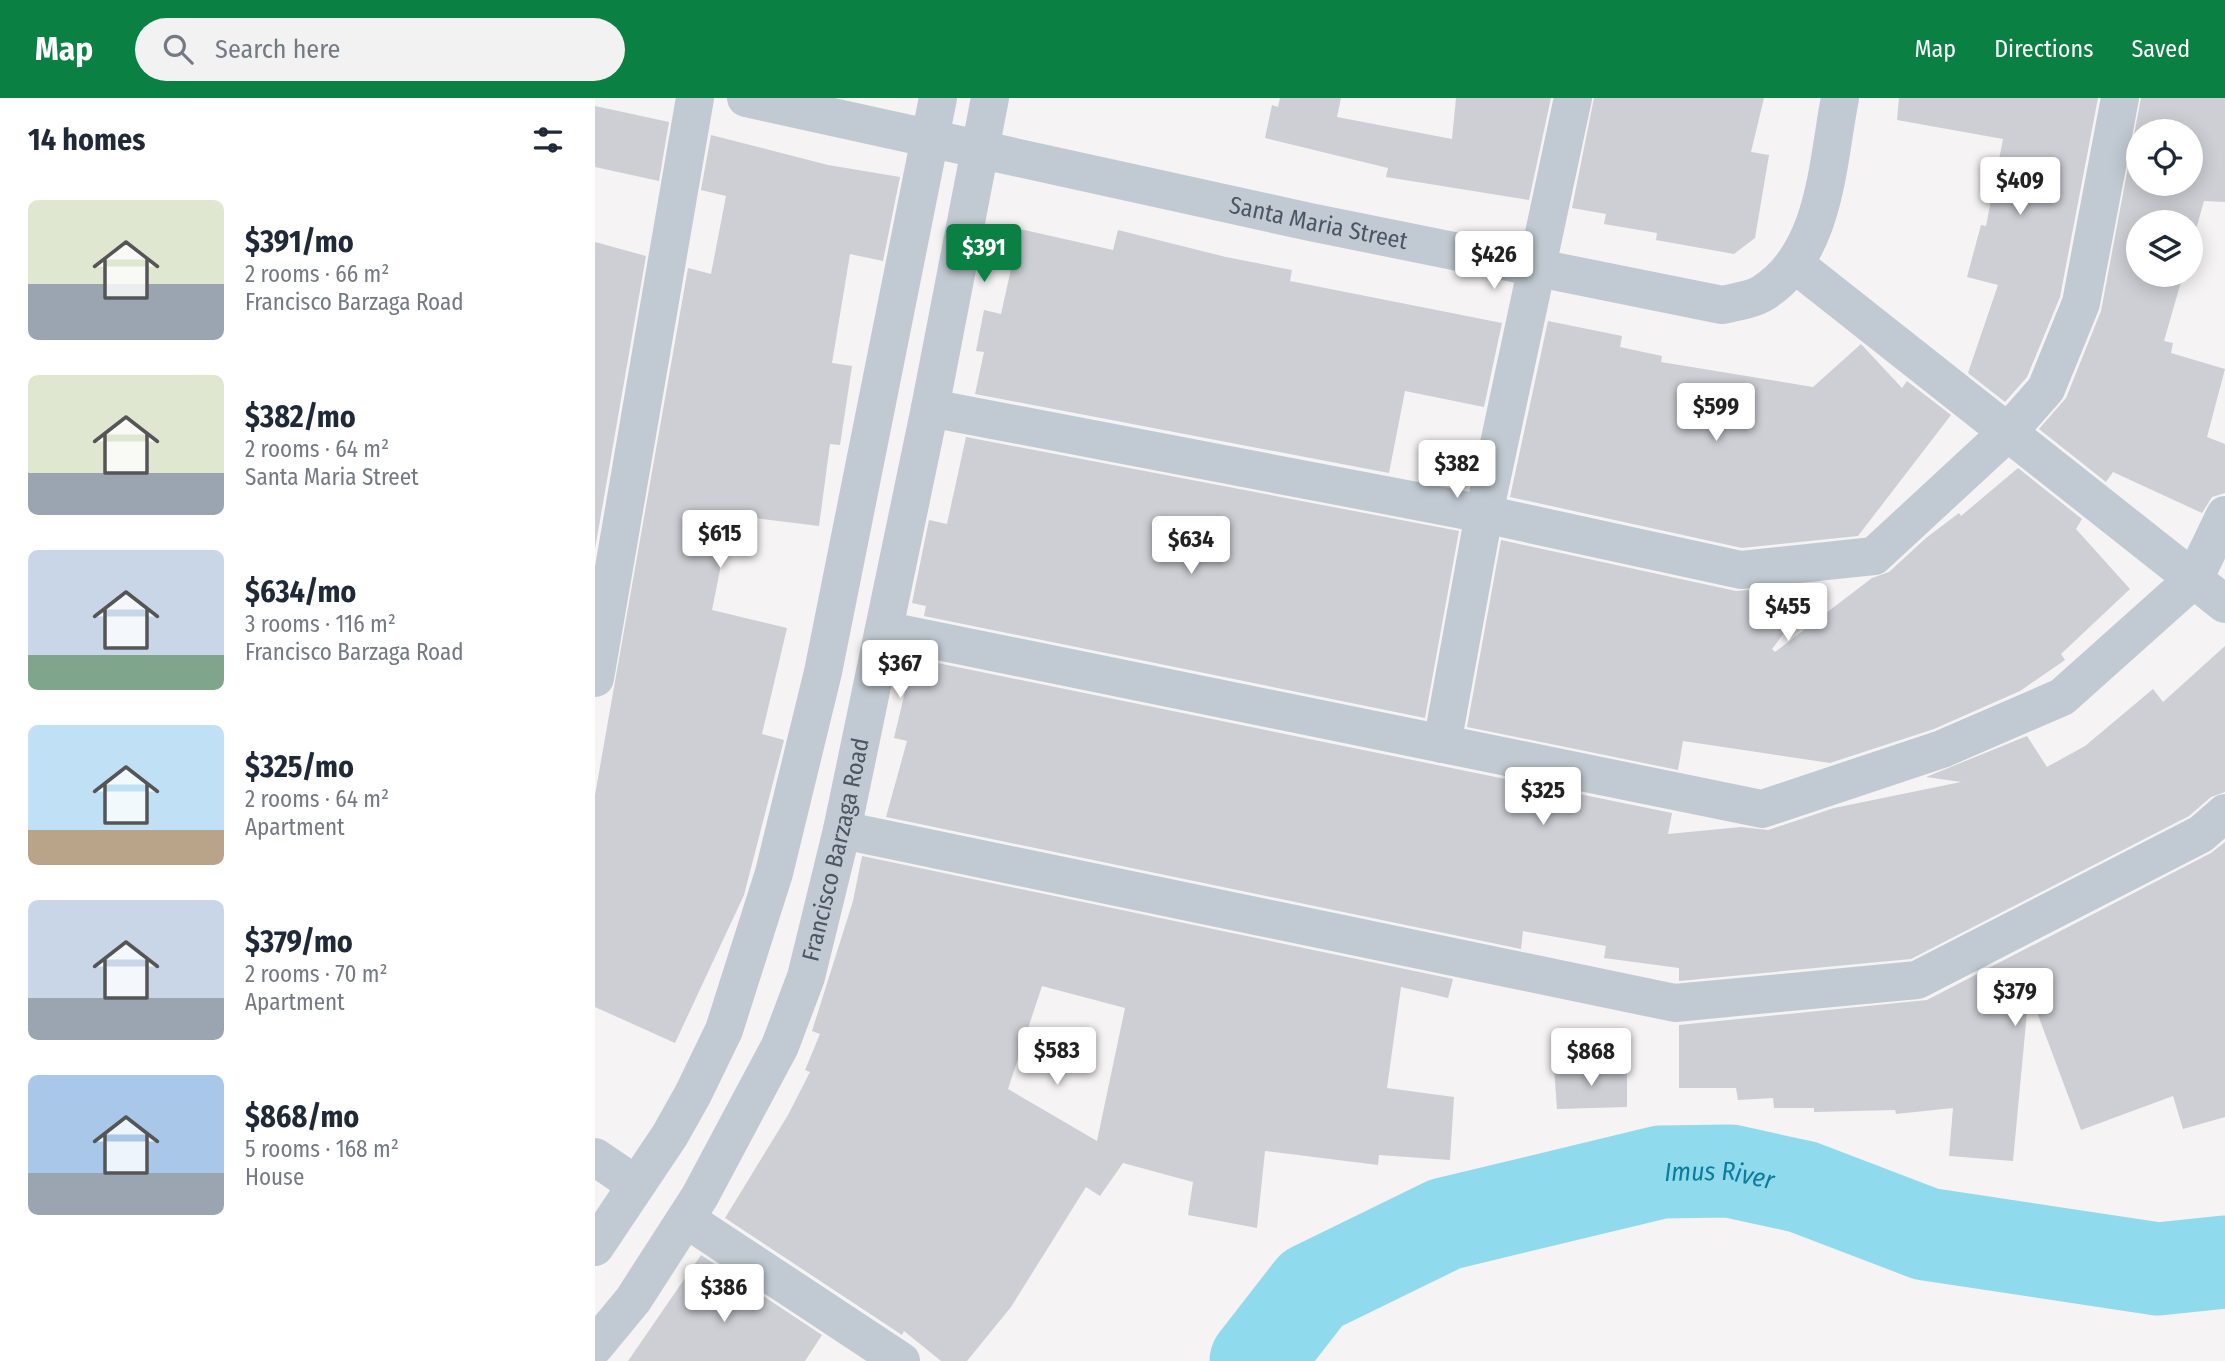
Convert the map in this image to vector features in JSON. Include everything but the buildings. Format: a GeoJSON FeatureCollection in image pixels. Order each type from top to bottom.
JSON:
{"type":"FeatureCollection","features":[{"type":"Feature","properties":{"kind":"street"},"geometry":{"type":"LineString","coordinates":[[595,678],[607,534],[695,98]]}},
{"type":"Feature","properties":{"kind":"street","name":"Santa Maria Street"},"geometry":{"type":"LineString","coordinates":[[746,98],[930,141],[979,149],[1537,270],[1722,305],[1762,294],[1795,265],[1815,226],[1840,98]]}},
{"type":"Feature","properties":{"kind":"street"},"geometry":{"type":"LineString","coordinates":[[595,1247],[693,1094],[724,1030],[774,873],[823,672],[938,98]]}},
{"type":"Feature","properties":{"kind":"street","name":"Francisco Barzaga Road"},"geometry":{"type":"LineString","coordinates":[[595,1346],[633,1300],[686,1219],[780,1046],[806,977],[842,830],[884,630],[990,98]]}},
{"type":"Feature","properties":{"kind":"street"},"geometry":{"type":"LineString","coordinates":[[1442,744],[1484,514],[1573,98]]}},
{"type":"Feature","properties":{"kind":"street"},"geometry":{"type":"LineString","coordinates":[[930,408],[1484,514],[1741,570],[1874,556],[2007,433],[2046,388],[2081,303],[2120,98]]}},
{"type":"Feature","properties":{"kind":"street"},"geometry":{"type":"LineString","coordinates":[[1795,265],[2225,604]]}},
{"type":"Feature","properties":{"kind":"street"},"geometry":{"type":"LineString","coordinates":[[884,630],[1762,809],[1942,750],[2062,697],[2194,579],[2225,515]]}},
{"type":"Feature","properties":{"kind":"street"},"geometry":{"type":"LineString","coordinates":[[842,830],[1675,1003],[1917,980],[2201,834],[2225,813]]}},
{"type":"Feature","properties":{"kind":"street"},"geometry":{"type":"LineString","coordinates":[[595,1157],[636,1185]]}},
{"type":"Feature","properties":{"kind":"street"},"geometry":{"type":"LineString","coordinates":[[686,1219],[876,1354]]}},
{"type":"Feature","properties":{"kind":"waterway","name":"Imus River"},"geometry":{"type":"LineString","coordinates":[[1256,1361],[1312,1289],[1445,1224],[1661,1172],[1730,1171],[1803,1187],[1926,1234],[2158,1269],[2225,1262]]}}]}
